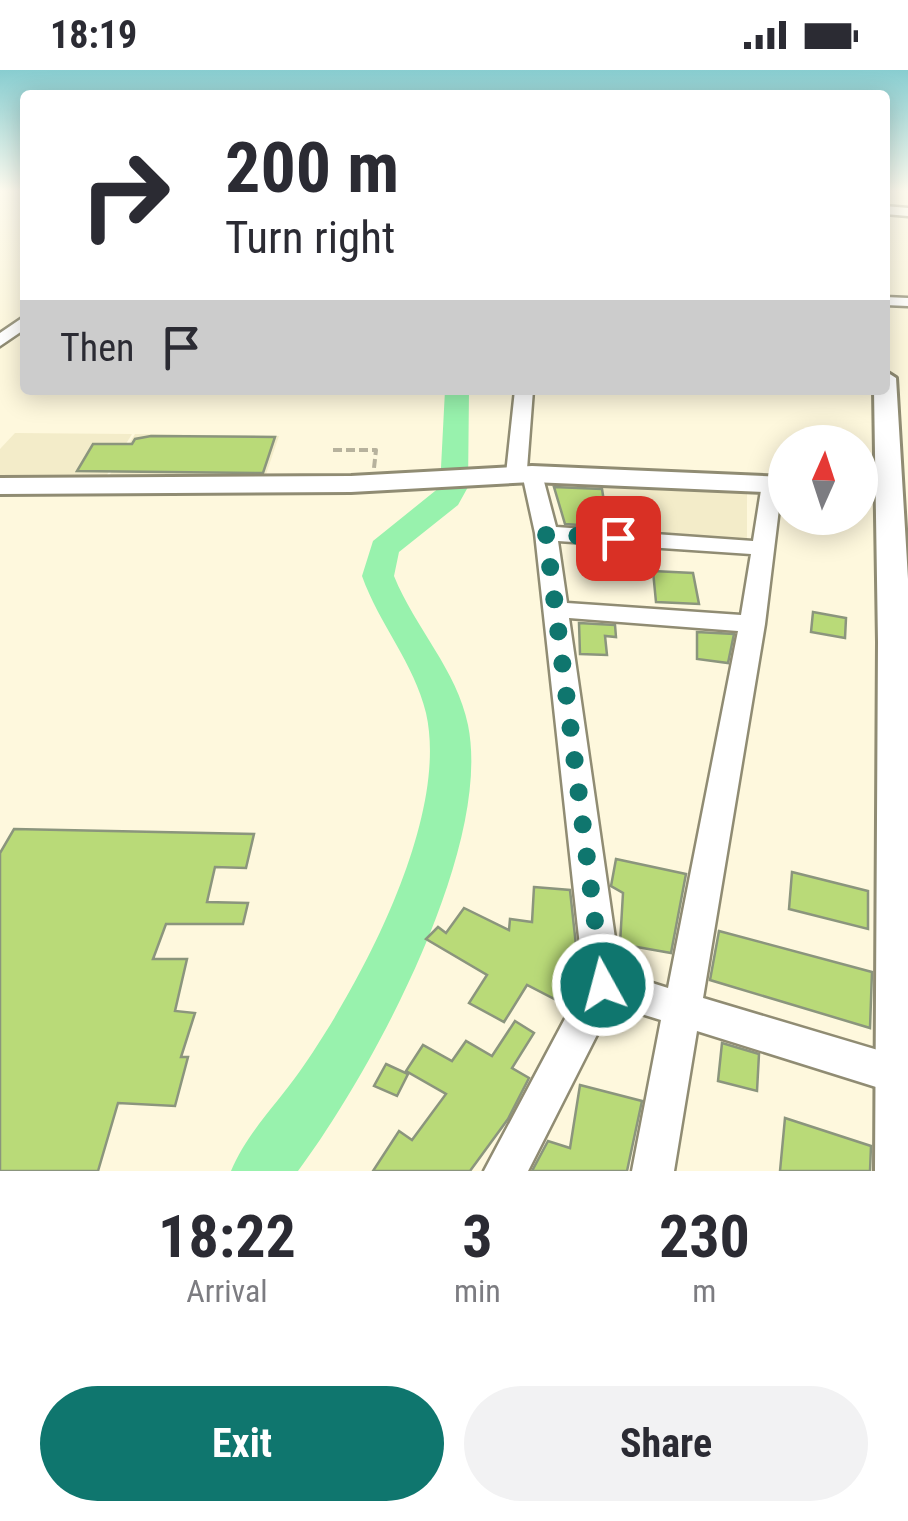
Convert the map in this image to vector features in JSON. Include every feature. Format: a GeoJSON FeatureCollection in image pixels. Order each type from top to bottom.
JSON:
{"type":"FeatureCollection","features":[{"type":"Feature","properties":{"kind":"main road"},"geometry":{"type":"LineString","coordinates":[[878,449],[883,395]]}},
{"type":"Feature","properties":{"kind":"main road"},"geometry":{"type":"LineString","coordinates":[[0,486],[372,483],[524,474],[768,484]]}},
{"type":"Feature","properties":{"kind":"main road"},"geometry":{"type":"LineString","coordinates":[[878,502],[900,568],[903,1171]]}},
{"type":"Feature","properties":{"kind":"street"},"geometry":{"type":"LineString","coordinates":[[0,341],[20,325]]}},
{"type":"Feature","properties":{"kind":"street"},"geometry":{"type":"LineString","coordinates":[[505,1171],[603,985],[546,534],[524,474],[524,395]]}},
{"type":"Feature","properties":{"kind":"street"},"geometry":{"type":"LineString","coordinates":[[653,1171],[768,520]]}},
{"type":"Feature","properties":{"kind":"street"},"geometry":{"type":"LineString","coordinates":[[546,534],[760,548]]}},
{"type":"Feature","properties":{"kind":"street"},"geometry":{"type":"LineString","coordinates":[[556,610],[752,624]]}},
{"type":"Feature","properties":{"kind":"street"},"geometry":{"type":"LineString","coordinates":[[603,985],[904,1077]]}},
{"type":"Feature","properties":{"kind":"path"},"geometry":{"type":"LineString","coordinates":[[333,450],[376,450],[372,483]]}},
{"type":"Feature","properties":{"kind":"shaded area"},"geometry":{"type":"Polygon","coordinates":[[[15,433],[132,434],[105,478],[0,478],[0,449],[15,433]]]}},
{"type":"Feature","properties":{"kind":"shaded area"},"geometry":{"type":"Polygon","coordinates":[[[135,434],[279,436],[264,480],[107,479],[135,434]]]}},
{"type":"Feature","properties":{"kind":"shaded area"},"geometry":{"type":"Polygon","coordinates":[[[601,483],[747,490],[747,540],[609,531],[601,483]]]}},
{"type":"Feature","properties":{"kind":"building"},"geometry":{"type":"Polygon","coordinates":[[[275,437],[263,473],[77,471],[93,444],[132,444],[135,439],[275,437]]]}},
{"type":"Feature","properties":{"kind":"building"},"geometry":{"type":"Polygon","coordinates":[[[554,487],[602,489],[608,527],[565,524],[554,487]]]}},
{"type":"Feature","properties":{"kind":"building"},"geometry":{"type":"Polygon","coordinates":[[[653,571],[693,573],[699,604],[656,602],[653,571]]]}},
{"type":"Feature","properties":{"kind":"building"},"geometry":{"type":"Polygon","coordinates":[[[813,612],[846,618],[845,638],[811,632],[813,612]]]}},
{"type":"Feature","properties":{"kind":"building"},"geometry":{"type":"Polygon","coordinates":[[[579,623],[615,625],[616,637],[605,636],[607,655],[580,654],[579,623]]]}},
{"type":"Feature","properties":{"kind":"building"},"geometry":{"type":"Polygon","coordinates":[[[697,632],[734,634],[728,663],[697,659],[697,632]]]}},
{"type":"Feature","properties":{"kind":"building"},"geometry":{"type":"Polygon","coordinates":[[[14,829],[254,834],[246,868],[215,867],[207,902],[248,903],[243,924],[166,924],[153,959],[187,959],[175,1011],[195,1013],[181,1057],[188,1057],[175,1106],[118,1103],[98,1171],[0,1171],[0,853],[14,829]]]}},
{"type":"Feature","properties":{"kind":"building"},"geometry":{"type":"Polygon","coordinates":[[[616,859],[686,874],[671,953],[620,944],[623,893],[611,886],[616,859]]]}},
{"type":"Feature","properties":{"kind":"building"},"geometry":{"type":"Polygon","coordinates":[[[792,872],[868,891],[868,929],[789,909],[792,872]]]}},
{"type":"Feature","properties":{"kind":"building"},"geometry":{"type":"Polygon","coordinates":[[[534,887],[570,890],[580,982],[568,1006],[527,985],[504,1022],[469,1003],[487,975],[426,939],[438,927],[446,933],[464,908],[509,930],[510,919],[532,922],[534,887]]]}},
{"type":"Feature","properties":{"kind":"building"},"geometry":{"type":"Polygon","coordinates":[[[719,931],[872,972],[870,1028],[710,980],[719,931]]]}},
{"type":"Feature","properties":{"kind":"building"},"geometry":{"type":"Polygon","coordinates":[[[515,1021],[534,1033],[512,1068],[529,1078],[508,1119],[470,1171],[373,1171],[399,1131],[412,1140],[446,1094],[406,1071],[423,1045],[452,1061],[466,1041],[492,1056],[515,1021]]]}},
{"type":"Feature","properties":{"kind":"building"},"geometry":{"type":"Polygon","coordinates":[[[722,1043],[759,1054],[757,1091],[718,1081],[722,1043]]]}},
{"type":"Feature","properties":{"kind":"building"},"geometry":{"type":"Polygon","coordinates":[[[386,1064],[408,1074],[397,1096],[374,1086],[386,1064]]]}},
{"type":"Feature","properties":{"kind":"building"},"geometry":{"type":"Polygon","coordinates":[[[580,1085],[642,1101],[627,1171],[532,1171],[548,1141],[570,1148],[580,1085]]]}},
{"type":"Feature","properties":{"kind":"building"},"geometry":{"type":"Polygon","coordinates":[[[785,1118],[871,1146],[870,1171],[780,1171],[785,1118]]]}},
{"type":"Feature","properties":{"kind":"waterway"},"geometry":{"type":"LineString","coordinates":[[261,1171],[318,1094],[367,1014],[407,929],[440,822],[450,759],[445,711],[431,675],[378,576],[384,548],[448,499],[454,487],[457,395]]}},
{"type":"Feature","properties":{"kind":"route"},"geometry":{"type":"LineString","coordinates":[[603,985],[546,534],[618,538]]}}]}
